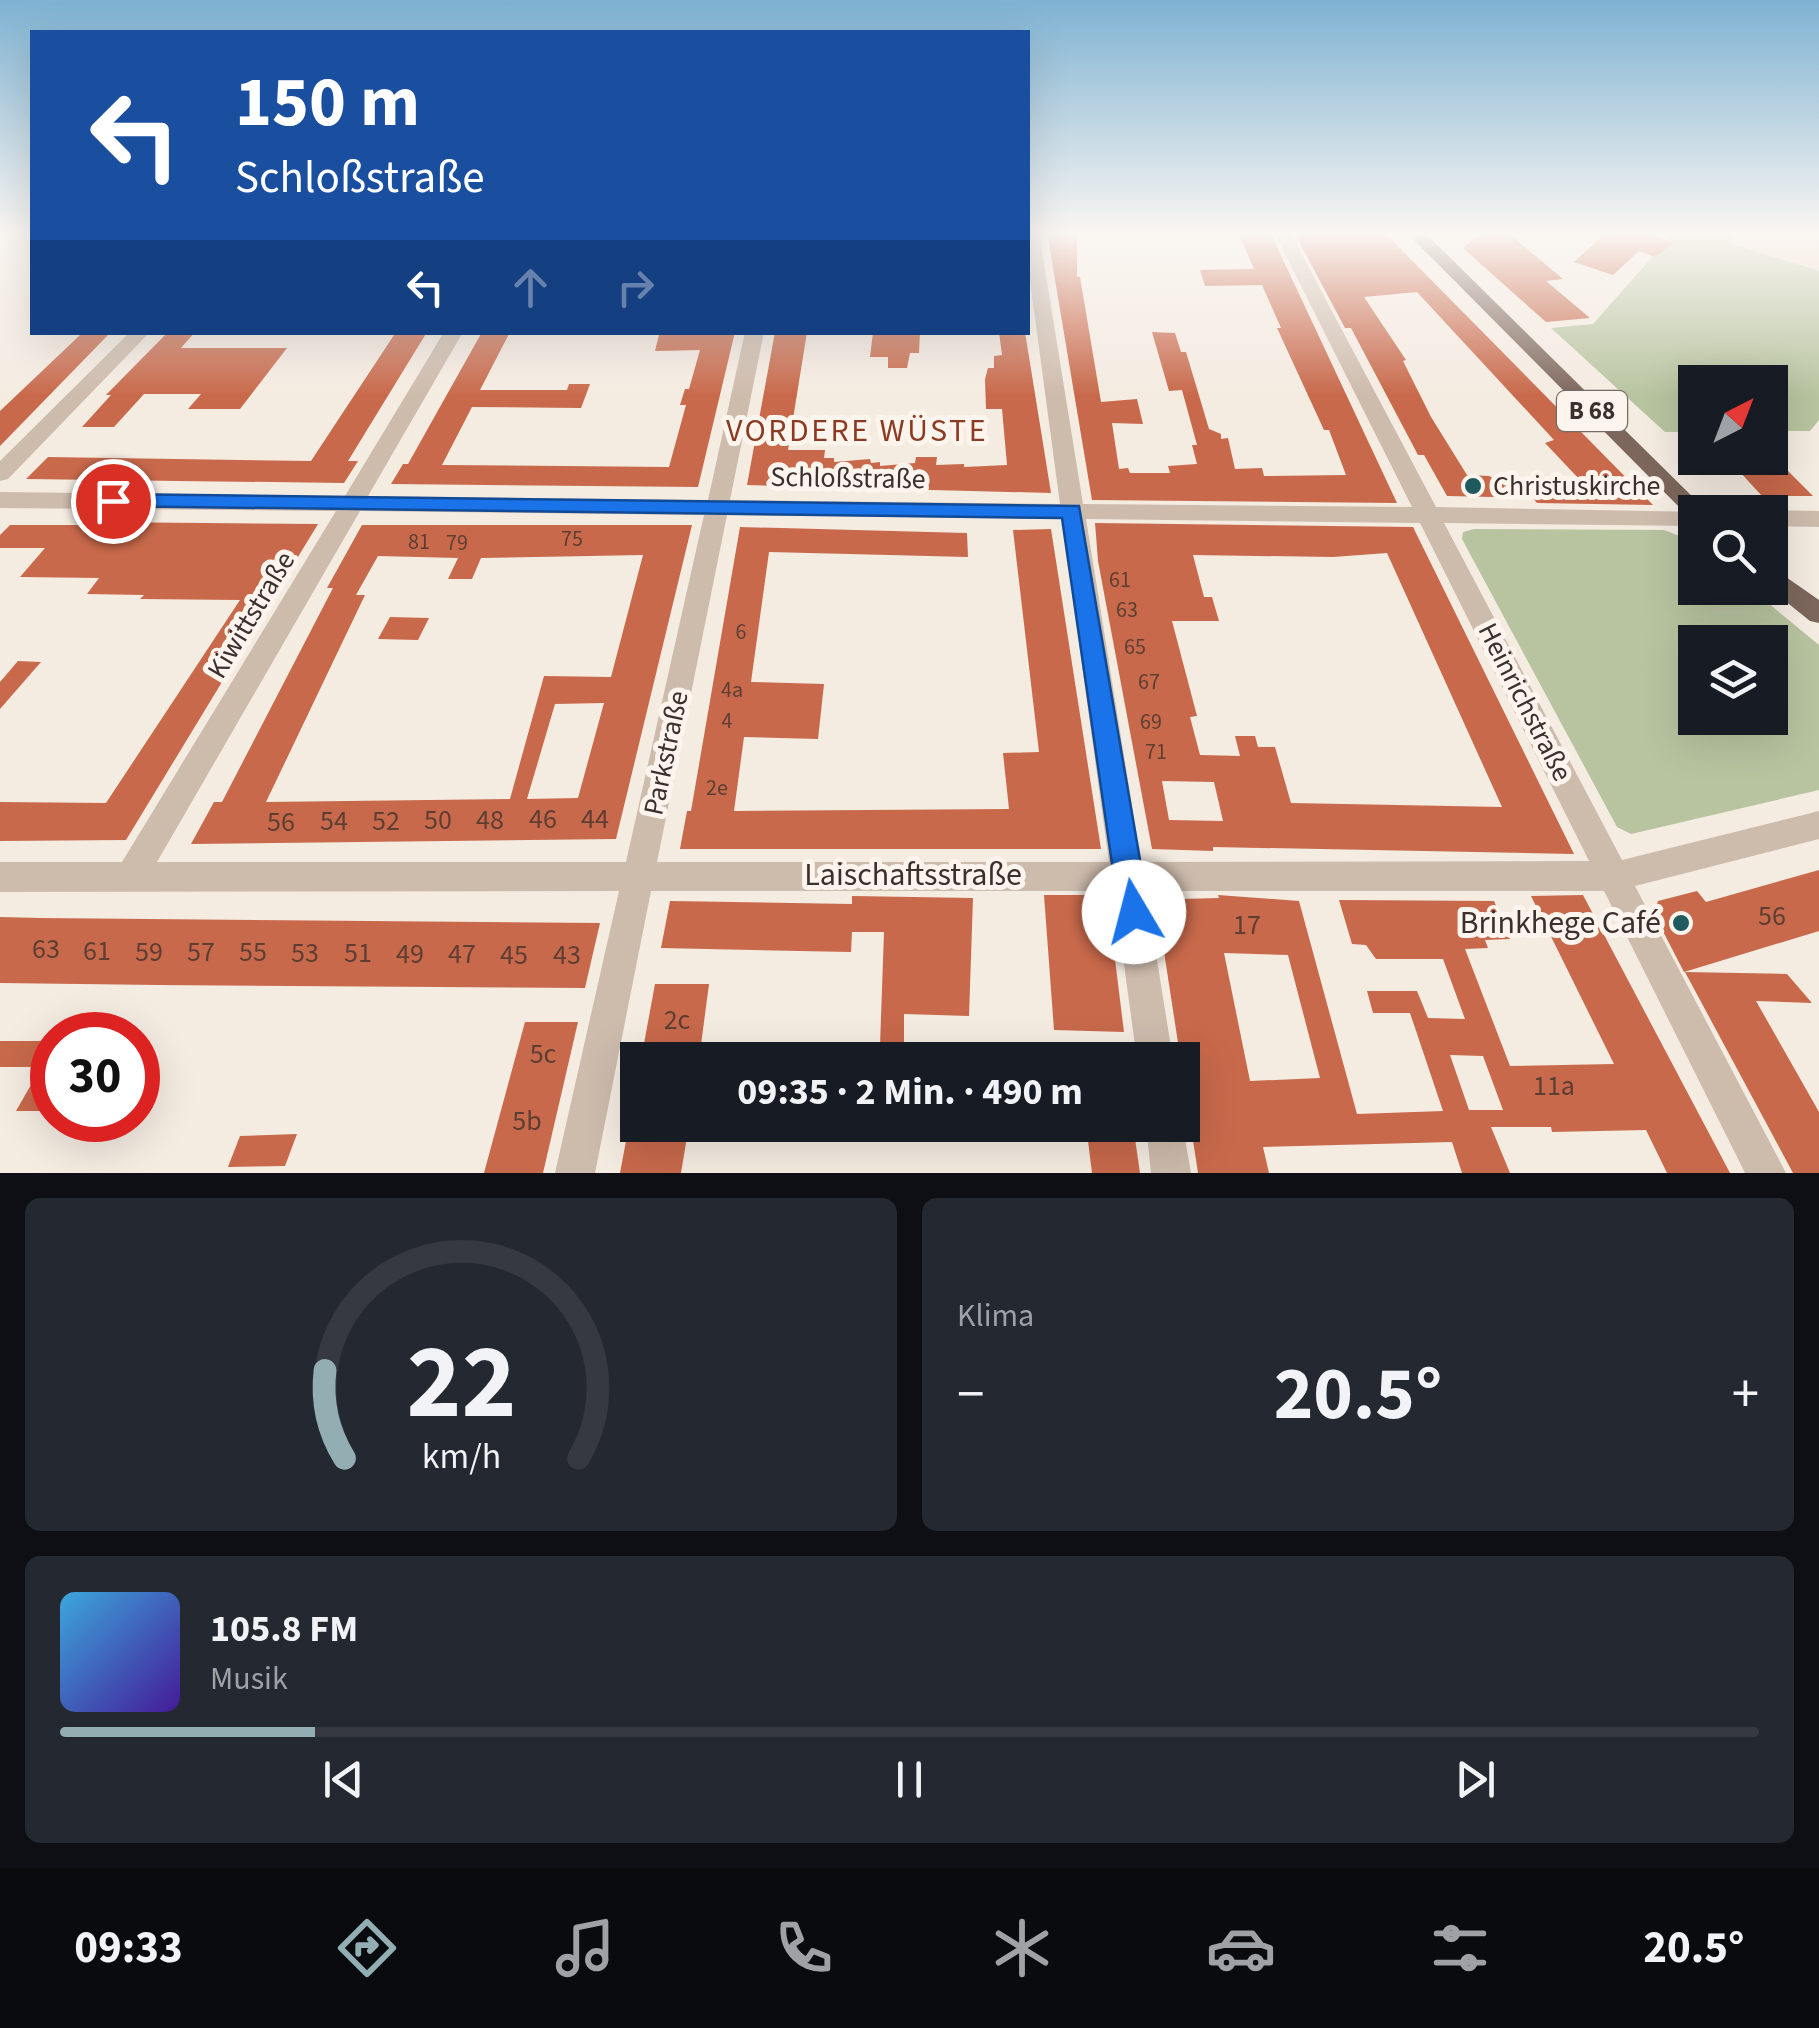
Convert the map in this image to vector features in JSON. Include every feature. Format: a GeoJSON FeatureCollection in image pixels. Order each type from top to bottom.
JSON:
{"type":"FeatureCollection","features":[{"type":"Feature","properties":{"kind":"main road","name":"B 68"},"geometry":{"type":"LineString","coordinates":[[1469,287],[1678,497]]}},
{"type":"Feature","properties":{"kind":"main road"},"geometry":{"type":"LineString","coordinates":[[1788,589],[1819,614]]}},
{"type":"Feature","properties":{"kind":"street"},"geometry":{"type":"LineString","coordinates":[[1039,287],[1152,1042]]}},
{"type":"Feature","properties":{"kind":"street","name":"Heinrichstraße"},"geometry":{"type":"LineString","coordinates":[[1310,287],[1766,1173]]}},
{"type":"Feature","properties":{"kind":"street"},"geometry":{"type":"LineString","coordinates":[[0,474],[138,335]]}},
{"type":"Feature","properties":{"kind":"street","name":"Kiwittstraße"},"geometry":{"type":"LineString","coordinates":[[131,877],[452,335]]}},
{"type":"Feature","properties":{"kind":"street","name":"Parkstraße"},"geometry":{"type":"LineString","coordinates":[[575,1173],[754,335]]}},
{"type":"Feature","properties":{"kind":"street","name":"Schloßstraße"},"geometry":{"type":"LineString","coordinates":[[0,500],[1428,516],[1678,515]]}},
{"type":"Feature","properties":{"kind":"street"},"geometry":{"type":"LineString","coordinates":[[1788,518],[1819,519]]}},
{"type":"Feature","properties":{"kind":"street","name":"Laischaftsstraße"},"geometry":{"type":"LineString","coordinates":[[0,877],[1616,876],[1819,825]]}},
{"type":"Feature","properties":{"kind":"street"},"geometry":{"type":"LineString","coordinates":[[1167,1142],[1172,1173]]}},
{"type":"Feature","properties":{"kind":"green space"},"geometry":{"type":"Polygon","coordinates":[[[1626,287],[1819,287],[1819,420],[1810,431],[1788,431],[1788,365],[1678,365],[1678,432],[1665,432],[1551,328],[1593,324],[1626,287]]]}},
{"type":"Feature","properties":{"kind":"green space"},"geometry":{"type":"Polygon","coordinates":[[[1474,529],[1664,530],[1678,535],[1678,605],[1771,605],[1819,645],[1819,790],[1631,834],[1617,827],[1462,539],[1463,532],[1474,529]]]}},
{"type":"Feature","properties":{"kind":"building"},"geometry":{"type":"Polygon","coordinates":[[[1056,287],[1082,287],[1101,402],[1137,399],[1143,424],[1112,423],[1119,469],[1128,468],[1130,473],[1170,473],[1168,466],[1197,464],[1192,445],[1197,445],[1182,390],[1169,391],[1152,332],[1175,333],[1181,352],[1186,352],[1209,429],[1221,434],[1221,439],[1228,438],[1235,469],[1262,468],[1264,476],[1346,475],[1329,430],[1324,430],[1277,328],[1281,328],[1263,287],[1296,287],[1397,503],[1092,500],[1056,287]]]}},
{"type":"Feature","properties":{"kind":"building"},"geometry":{"type":"Polygon","coordinates":[[[1323,287],[1438,287],[1653,505],[1537,503],[1533,498],[1447,496],[1424,455],[1418,455],[1351,328],[1345,328],[1323,287]],[[1417,292],[1364,297],[1406,360],[1403,361],[1431,417],[1467,475],[1489,476],[1532,497],[1523,484],[1581,481],[1545,443],[1554,440],[1417,292]]]}},
{"type":"Feature","properties":{"kind":"building"},"geometry":{"type":"Polygon","coordinates":[[[1506,287],[1553,287],[1590,318],[1546,322],[1506,287]]]}},
{"type":"Feature","properties":{"kind":"building"},"geometry":{"type":"Polygon","coordinates":[[[80,335],[108,335],[0,446],[0,411],[80,335]]]}},
{"type":"Feature","properties":{"kind":"building"},"geometry":{"type":"Polygon","coordinates":[[[165,335],[192,335],[181,348],[287,348],[240,409],[188,409],[201,394],[144,394],[114,427],[82,427],[111,395],[106,395],[165,335]]]}},
{"type":"Feature","properties":{"kind":"building"},"geometry":{"type":"Polygon","coordinates":[[[394,335],[425,335],[348,461],[358,461],[344,483],[26,479],[48,457],[311,461],[394,335]]]}},
{"type":"Feature","properties":{"kind":"building"},"geometry":{"type":"Polygon","coordinates":[[[480,335],[508,335],[480,390],[567,390],[569,384],[590,384],[581,408],[472,407],[442,465],[669,467],[686,405],[680,405],[700,350],[655,351],[659,335],[734,335],[698,487],[391,484],[403,464],[408,464],[480,335]]]}},
{"type":"Feature","properties":{"kind":"building"},"geometry":{"type":"Polygon","coordinates":[[[774,335],[807,335],[788,450],[825,450],[824,458],[834,458],[834,462],[870,459],[871,463],[880,462],[880,466],[915,463],[916,457],[937,457],[936,465],[964,467],[1007,465],[1002,409],[986,409],[985,379],[988,368],[994,368],[994,356],[1002,355],[999,335],[1025,335],[1051,493],[747,485],[774,335]]]}},
{"type":"Feature","properties":{"kind":"building"},"geometry":{"type":"Polygon","coordinates":[[[873,335],[920,335],[919,353],[910,353],[907,368],[888,368],[888,357],[870,357],[873,335]]]}},
{"type":"Feature","properties":{"kind":"building"},"geometry":{"type":"Polygon","coordinates":[[[1788,471],[1813,496],[1788,495],[1761,495],[1743,475],[1788,475],[1788,471]]]}},
{"type":"Feature","properties":{"kind":"building"},"geometry":{"type":"Polygon","coordinates":[[[1095,523],[1413,527],[1574,854],[1152,849],[1098,561],[1095,523]],[[1387,553],[1333,557],[1193,555],[1204,597],[1212,597],[1219,621],[1172,621],[1197,716],[1190,717],[1200,755],[1240,756],[1235,736],[1255,736],[1258,747],[1275,747],[1291,803],[1502,807],[1387,553]],[[1162,781],[1169,820],[1223,821],[1214,782],[1162,781]]]}},
{"type":"Feature","properties":{"kind":"building"},"geometry":{"type":"Polygon","coordinates":[[[318,524],[126,840],[0,841],[0,802],[106,803],[240,600],[87,594],[99,578],[20,577],[45,548],[0,548],[0,535],[10,525],[318,524]]]}},
{"type":"Feature","properties":{"kind":"building"},"geometry":{"type":"Polygon","coordinates":[[[362,525],[692,525],[616,839],[191,844],[214,802],[222,802],[333,588],[327,588],[362,525]],[[643,555],[481,558],[472,579],[448,579],[458,558],[378,556],[356,595],[365,595],[266,802],[510,799],[544,676],[611,677],[643,555]],[[604,703],[555,704],[527,799],[578,798],[604,703]]]}},
{"type":"Feature","properties":{"kind":"building"},"geometry":{"type":"Polygon","coordinates":[[[740,527],[967,533],[968,557],[769,552],[751,682],[824,684],[818,739],[744,737],[734,811],[1009,809],[1003,753],[1039,752],[1013,530],[1051,529],[1101,849],[680,849],[687,811],[691,811],[740,527]]]}},
{"type":"Feature","properties":{"kind":"building"},"geometry":{"type":"Polygon","coordinates":[[[390,617],[429,618],[418,640],[378,639],[390,617]]]}},
{"type":"Feature","properties":{"kind":"building"},"geometry":{"type":"Polygon","coordinates":[[[18,661],[41,662],[0,709],[0,682],[18,661]]]}},
{"type":"Feature","properties":{"kind":"building"},"geometry":{"type":"Polygon","coordinates":[[[1819,870],[1819,931],[1684,972],[1654,914],[1658,901],[1697,891],[1706,902],[1819,870]]]}},
{"type":"Feature","properties":{"kind":"building"},"geometry":{"type":"Polygon","coordinates":[[[1044,895],[1107,895],[1124,1032],[1054,1030],[1044,895]]]}},
{"type":"Feature","properties":{"kind":"building"},"geometry":{"type":"Polygon","coordinates":[[[1218,895],[1299,901],[1357,1114],[1443,1111],[1410,1013],[1373,1013],[1367,991],[1417,991],[1428,1018],[1465,1019],[1443,959],[1376,959],[1366,945],[1352,944],[1339,900],[1494,901],[1510,939],[1485,940],[1488,948],[1465,949],[1510,1066],[1614,1064],[1531,896],[1583,895],[1730,1173],[1667,1173],[1646,1130],[1552,1132],[1551,1127],[1491,1127],[1510,1173],[1462,1173],[1452,1142],[1263,1147],[1269,1173],[1198,1173],[1193,1142],[1200,1142],[1200,1042],[1178,1042],[1157,906],[1183,907],[1181,899],[1219,898],[1218,895]],[[1224,953],[1250,1081],[1320,1078],[1288,955],[1224,953]],[[1450,1055],[1469,1110],[1503,1110],[1483,1056],[1450,1055]]]}},
{"type":"Feature","properties":{"kind":"building"},"geometry":{"type":"Polygon","coordinates":[[[852,896],[973,898],[969,1016],[904,1014],[904,1042],[880,1042],[884,932],[852,932],[851,952],[661,948],[670,901],[852,904],[852,896]]]}},
{"type":"Feature","properties":{"kind":"building"},"geometry":{"type":"Polygon","coordinates":[[[0,917],[600,923],[585,988],[158,985],[0,983],[0,917]]]}},
{"type":"Feature","properties":{"kind":"building"},"geometry":{"type":"Polygon","coordinates":[[[1685,972],[1787,974],[1812,1003],[1756,1001],[1819,1112],[1819,1173],[1793,1173],[1685,972]]]}},
{"type":"Feature","properties":{"kind":"building"},"geometry":{"type":"Polygon","coordinates":[[[655,984],[709,984],[701,1042],[644,1042],[655,984]]]}},
{"type":"Feature","properties":{"kind":"building"},"geometry":{"type":"Polygon","coordinates":[[[525,1022],[578,1022],[543,1173],[484,1173],[525,1022]]]}},
{"type":"Feature","properties":{"kind":"building"},"geometry":{"type":"Polygon","coordinates":[[[0,1041],[30,1041],[30,1067],[0,1067],[0,1041]]]}},
{"type":"Feature","properties":{"kind":"building"},"geometry":{"type":"Polygon","coordinates":[[[30,1086],[30,1111],[16,1111],[30,1086]]]}},
{"type":"Feature","properties":{"kind":"building"},"geometry":{"type":"Polygon","coordinates":[[[297,1134],[285,1166],[228,1167],[240,1136],[297,1134]]]}},
{"type":"Feature","properties":{"kind":"building"},"geometry":{"type":"Polygon","coordinates":[[[626,1142],[686,1142],[681,1173],[620,1173],[626,1142]]]}},
{"type":"Feature","properties":{"kind":"building"},"geometry":{"type":"Polygon","coordinates":[[[1088,1142],[1135,1142],[1140,1173],[1092,1173],[1088,1142]]]}},
{"type":"Feature","properties":{"kind":"place","name":"Christuskirche"},"geometry":{"type":"Point","coordinates":[1473,486]}},
{"type":"Feature","properties":{"kind":"place","name":"Brinkhege Café"},"geometry":{"type":"Point","coordinates":[1681,923]}},
{"type":"Feature","properties":{"kind":"district","name":"VORDERE WÜSTE"},"geometry":{"type":"Point","coordinates":[857,431]}},
{"type":"Feature","properties":{"kind":"route"},"geometry":{"type":"LineString","coordinates":[[113,501],[1071,511],[1134,912]]}}]}
